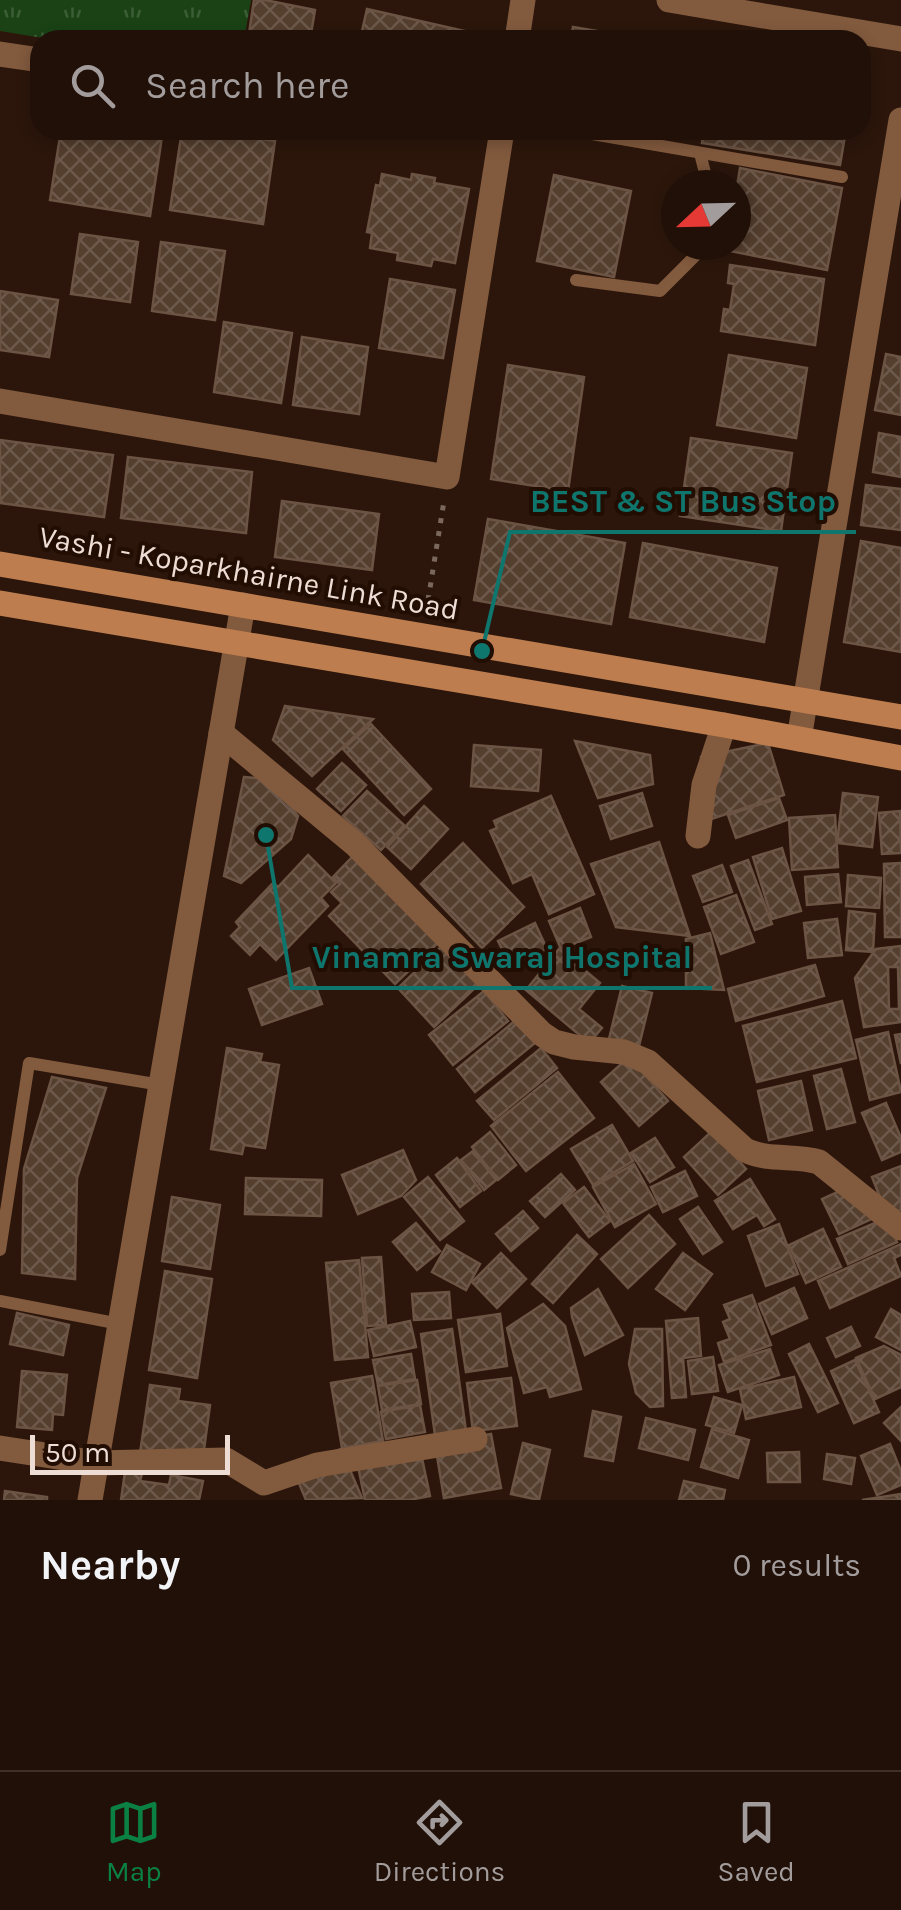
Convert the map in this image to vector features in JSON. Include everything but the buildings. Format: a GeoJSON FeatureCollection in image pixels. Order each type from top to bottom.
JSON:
{"type":"FeatureCollection","features":[{"type":"Feature","properties":{"kind":"main road","name":"Vashi - Koparkhairne Link Road"},"geometry":{"type":"LineString","coordinates":[[0,564],[901,717]]}},
{"type":"Feature","properties":{"kind":"main road"},"geometry":{"type":"LineString","coordinates":[[0,603],[724,724],[901,758]]}},
{"type":"Feature","properties":{"kind":"street"},"geometry":{"type":"LineString","coordinates":[[518,30],[523,0]]}},
{"type":"Feature","properties":{"kind":"street"},"geometry":{"type":"LineString","coordinates":[[670,0],[852,30]]}},
{"type":"Feature","properties":{"kind":"street"},"geometry":{"type":"LineString","coordinates":[[871,33],[901,38]]}},
{"type":"Feature","properties":{"kind":"street"},"geometry":{"type":"LineString","coordinates":[[0,54],[30,58]]}},
{"type":"Feature","properties":{"kind":"street"},"geometry":{"type":"LineString","coordinates":[[799,739],[901,120]]}},
{"type":"Feature","properties":{"kind":"street"},"geometry":{"type":"LineString","coordinates":[[0,401],[447,477],[497,140]]}},
{"type":"Feature","properties":{"kind":"street"},"geometry":{"type":"LineString","coordinates":[[90,1500],[243,606]]}},
{"type":"Feature","properties":{"kind":"street"},"geometry":{"type":"LineString","coordinates":[[698,836],[704,785],[724,724]]}},
{"type":"Feature","properties":{"kind":"street"},"geometry":{"type":"LineString","coordinates":[[221,733],[355,844],[542,1034],[554,1042],[624,1052],[648,1062],[745,1150],[759,1156],[804,1157],[819,1162],[901,1228]]}},
{"type":"Feature","properties":{"kind":"street"},"geometry":{"type":"LineString","coordinates":[[0,1448],[96,1463],[226,1460],[264,1483],[317,1466],[475,1439]]}},
{"type":"Feature","properties":{"kind":"lane"},"geometry":{"type":"LineString","coordinates":[[626,140],[842,177]]}},
{"type":"Feature","properties":{"kind":"lane"},"geometry":{"type":"LineString","coordinates":[[700,153],[704,170]]}},
{"type":"Feature","properties":{"kind":"lane"},"geometry":{"type":"LineString","coordinates":[[576,280],[660,291],[691,260]]}},
{"type":"Feature","properties":{"kind":"lane"},"geometry":{"type":"LineString","coordinates":[[0,1250],[29,1063],[161,1086]]}},
{"type":"Feature","properties":{"kind":"lane"},"geometry":{"type":"LineString","coordinates":[[0,1138],[16,1141]]}},
{"type":"Feature","properties":{"kind":"lane"},"geometry":{"type":"LineString","coordinates":[[0,1301],[120,1324]]}},
{"type":"Feature","properties":{"kind":"path"},"geometry":{"type":"LineString","coordinates":[[422,636],[445,494]]}},
{"type":"Feature","properties":{"kind":"green space"},"geometry":{"type":"Polygon","coordinates":[[[0,0],[251,0],[246,30],[30,30],[30,36],[0,31],[0,0]]]}},
{"type":"Feature","properties":{"kind":"place","name":"BEST & ST Bus Stop"},"geometry":{"type":"Point","coordinates":[482,651]}},
{"type":"Feature","properties":{"kind":"place","name":"Vinamra Swaraj Hospital"},"geometry":{"type":"Point","coordinates":[266,835]}}]}
